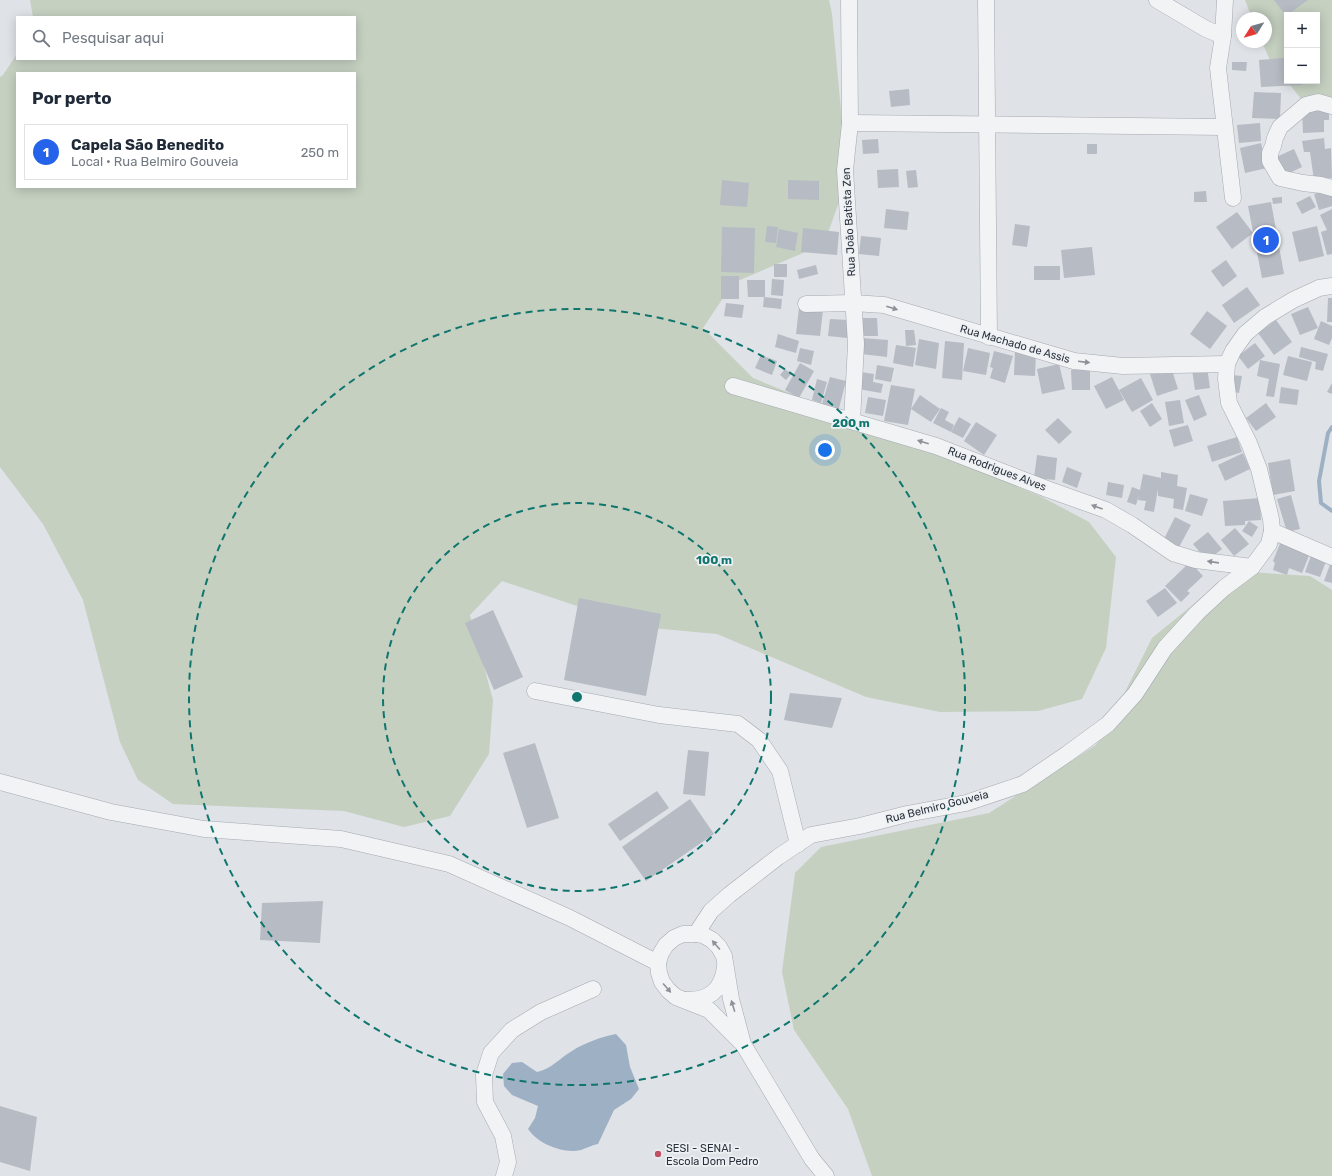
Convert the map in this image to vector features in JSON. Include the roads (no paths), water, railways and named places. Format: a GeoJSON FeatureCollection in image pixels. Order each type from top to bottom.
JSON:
{"type":"FeatureCollection","features":[{"type":"Feature","properties":{"kind":"street","name":"Rua João Batista Zen"},"geometry":{"type":"LineString","coordinates":[[849,0],[850,123],[844,170],[856,344],[852,421]]}},
{"type":"Feature","properties":{"kind":"street"},"geometry":{"type":"LineString","coordinates":[[986,0],[989,337]]}},
{"type":"Feature","properties":{"kind":"street"},"geometry":{"type":"LineString","coordinates":[[1157,0],[1206,29],[1223,36]]}},
{"type":"Feature","properties":{"kind":"street"},"geometry":{"type":"LineString","coordinates":[[1224,0],[1223,36],[1218,68],[1233,198]]}},
{"type":"Feature","properties":{"kind":"street"},"geometry":{"type":"LineString","coordinates":[[1332,106],[1318,102],[1306,105],[1280,127],[1270,152],[1270,161],[1280,178],[1332,188]]}},
{"type":"Feature","properties":{"kind":"street"},"geometry":{"type":"LineString","coordinates":[[850,123],[987,126],[1224,127]]}},
{"type":"Feature","properties":{"kind":"street"},"geometry":{"type":"LineString","coordinates":[[1332,286],[1319,288],[1293,300],[1266,317],[1245,334],[1233,351],[1227,364],[1226,379],[1229,403],[1249,443],[1259,469],[1271,519],[1272,532],[1332,557]]}},
{"type":"Feature","properties":{"kind":"street","name":"Rua Machado de Assis"},"geometry":{"type":"LineString","coordinates":[[806,304],[854,303],[884,305],[1074,361],[1123,366],[1227,364]]}},
{"type":"Feature","properties":{"kind":"street","name":"Rua Rodrigues Alves"},"geometry":{"type":"LineString","coordinates":[[733,386],[936,446],[1106,510],[1132,525],[1173,553],[1196,560],[1252,567]]}},
{"type":"Feature","properties":{"kind":"street","name":"Rua Belmiro Gouveia"},"geometry":{"type":"LineString","coordinates":[[696,934],[711,911],[772,861],[811,835],[860,826],[907,814],[966,802],[1023,784],[1067,754],[1108,724],[1135,694],[1165,648],[1224,588],[1252,567],[1269,544],[1272,532]]}},
{"type":"Feature","properties":{"kind":"street"},"geometry":{"type":"LineString","coordinates":[[535,692],[659,715],[738,724],[759,740],[780,771],[798,844]]}},
{"type":"Feature","properties":{"kind":"street"},"geometry":{"type":"LineString","coordinates":[[0,782],[112,812],[204,829],[341,839],[449,864],[570,918],[658,963]]}},
{"type":"Feature","properties":{"kind":"street"},"geometry":{"type":"LineString","coordinates":[[743,1044],[731,999],[724,956],[719,947],[712,940],[703,935],[683,934],[674,938],[666,945],[661,953],[658,963],[662,982],[676,997],[709,1010],[743,1044],[812,1159],[826,1176]]}},
{"type":"Feature","properties":{"kind":"street"},"geometry":{"type":"LineString","coordinates":[[685,1000],[705,998],[714,992],[720,985],[724,976],[725,966]]}},
{"type":"Feature","properties":{"kind":"street"},"geometry":{"type":"LineString","coordinates":[[504,1176],[508,1162],[503,1136],[486,1102],[484,1075],[491,1053],[512,1030],[541,1012],[593,989]]}},
{"type":"Feature","properties":{"kind":"street"},"geometry":{"type":"LineString","coordinates":[[812,1159],[817,1176]]}},
{"type":"Feature","properties":{"kind":"water"},"geometry":{"type":"Polygon","coordinates":[[[616,1034],[626,1045],[630,1067],[639,1089],[631,1099],[614,1110],[598,1144],[581,1150],[567,1151],[552,1147],[538,1139],[528,1129],[535,1118],[538,1106],[512,1095],[504,1086],[503,1074],[512,1063],[522,1062],[537,1072],[542,1071],[582,1045],[616,1034]]]}},
{"type":"Feature","properties":{"kind":"waterway"},"geometry":{"type":"LineString","coordinates":[[1332,427],[1328,433],[1319,481],[1321,503],[1332,511]]}},
{"type":"Feature","properties":{"kind":"place","name":"Capela São Benedito"},"geometry":{"type":"Point","coordinates":[1266,240]}},
{"type":"Feature","properties":{"kind":"place","name":"SESI - SENAI - Escola Dom Pedro"},"geometry":{"type":"Point","coordinates":[658,1154]}}]}
